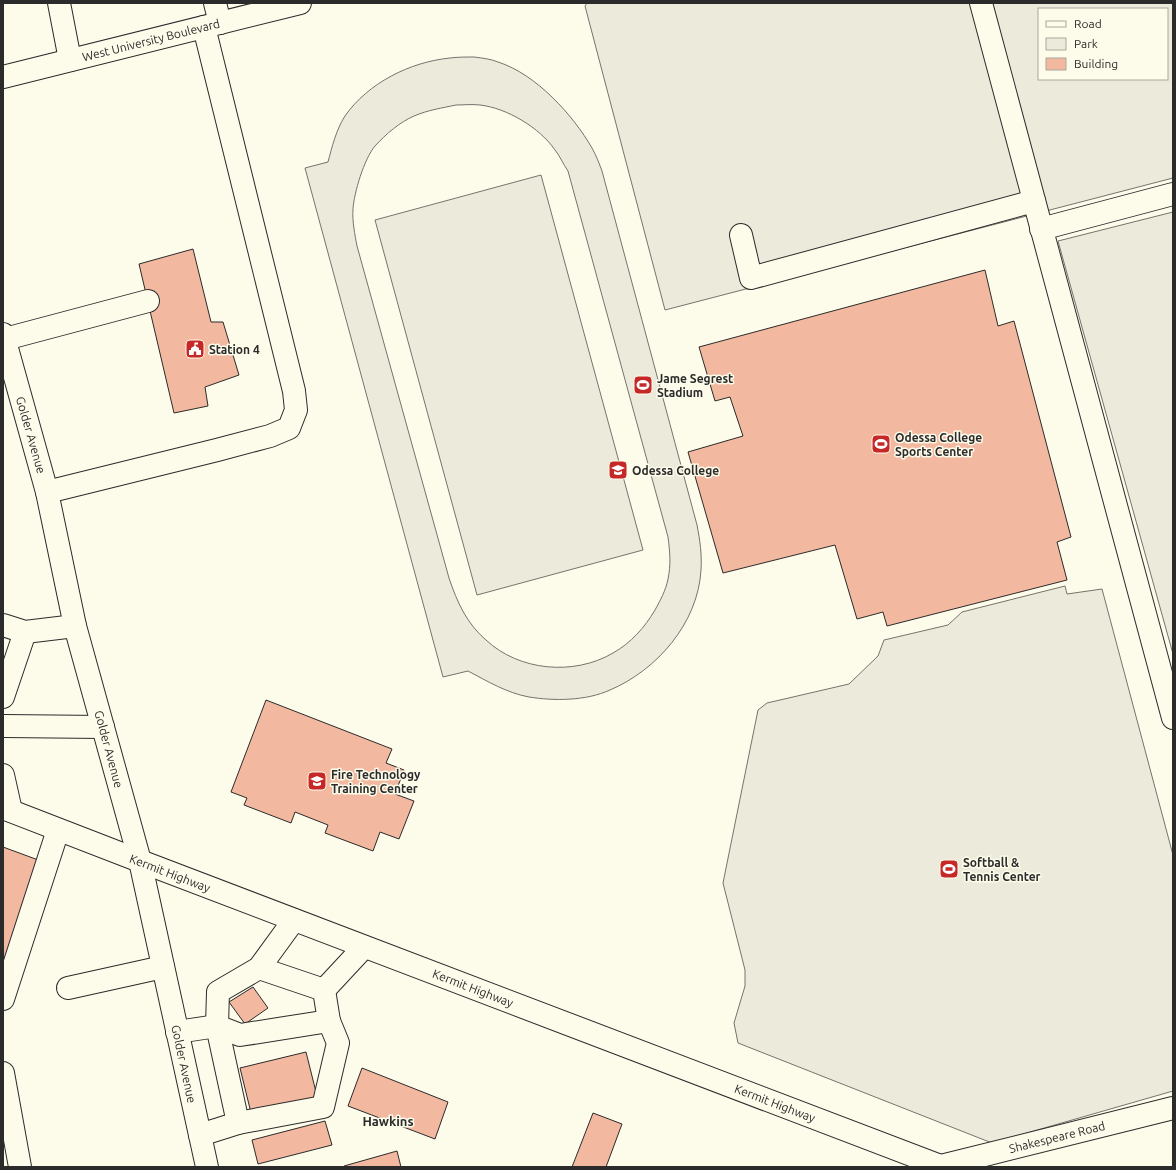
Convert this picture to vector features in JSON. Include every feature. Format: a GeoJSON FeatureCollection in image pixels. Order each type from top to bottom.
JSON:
{"type":"FeatureCollection","features":[{"type":"Feature","properties":{"kind":"main road"},"geometry":{"type":"LineString","coordinates":[[59,3],[70,60]]}},
{"type":"Feature","properties":{"kind":"main road","name":"West University Boulevard"},"geometry":{"type":"LineString","coordinates":[[3,77],[70,60],[213,18],[300,3]]}},
{"type":"Feature","properties":{"kind":"main road"},"geometry":{"type":"LineString","coordinates":[[981,3],[1173,718]]}},
{"type":"Feature","properties":{"kind":"main road"},"geometry":{"type":"LineString","coordinates":[[47,492],[270,436],[289,428],[296,410],[294,391],[213,18]]}},
{"type":"Feature","properties":{"kind":"main road"},"geometry":{"type":"LineString","coordinates":[[1042,228],[1173,194]]}},
{"type":"Feature","properties":{"kind":"main road"},"geometry":{"type":"LineString","coordinates":[[741,235],[752,278],[1034,201]]}},
{"type":"Feature","properties":{"kind":"main road"},"geometry":{"type":"LineString","coordinates":[[4,337],[148,301]]}},
{"type":"Feature","properties":{"kind":"main road","name":"Golder Avenue"},"geometry":{"type":"LineString","coordinates":[[4,337],[47,492],[75,626],[140,862],[207,1167]]}},
{"type":"Feature","properties":{"kind":"main road"},"geometry":{"type":"LineString","coordinates":[[3,625],[25,632],[75,626]]}},
{"type":"Feature","properties":{"kind":"main road"},"geometry":{"type":"LineString","coordinates":[[3,696],[25,632]]}},
{"type":"Feature","properties":{"kind":"main road"},"geometry":{"type":"LineString","coordinates":[[3,726],[103,727]]}},
{"type":"Feature","properties":{"kind":"main road"},"geometry":{"type":"LineString","coordinates":[[3,774],[7,810]]}},
{"type":"Feature","properties":{"kind":"main road","name":"Kermit Highway"},"geometry":{"type":"LineString","coordinates":[[7,810],[942,1167]]}},
{"type":"Feature","properties":{"kind":"main road"},"geometry":{"type":"LineString","coordinates":[[3,998],[58,830]]}},
{"type":"Feature","properties":{"kind":"main road"},"geometry":{"type":"LineString","coordinates":[[238,1123],[217,1026],[218,992],[260,968],[294,920]]}},
{"type":"Feature","properties":{"kind":"main road"},"geometry":{"type":"LineString","coordinates":[[324,990],[364,947]]}},
{"type":"Feature","properties":{"kind":"main road"},"geometry":{"type":"LineString","coordinates":[[68,988],[163,966]]}},
{"type":"Feature","properties":{"kind":"main road"},"geometry":{"type":"LineString","coordinates":[[260,968],[324,990]]}},
{"type":"Feature","properties":{"kind":"main road"},"geometry":{"type":"LineString","coordinates":[[200,1135],[238,1123],[323,1107],[338,1043],[329,1021],[324,990]]}},
{"type":"Feature","properties":{"kind":"main road"},"geometry":{"type":"LineString","coordinates":[[177,1032],[217,1026],[240,1035],[329,1021]]}},
{"type":"Feature","properties":{"kind":"main road"},"geometry":{"type":"LineString","coordinates":[[3,1073],[20,1167]]}},
{"type":"Feature","properties":{"kind":"main road","name":"Shakespeare Road"},"geometry":{"type":"LineString","coordinates":[[942,1167],[1173,1108]]}},
{"type":"Feature","properties":{"kind":"green space","name":"Jame Segrest Stadium"},"geometry":{"type":"Polygon","coordinates":[[[474,57],[492,60],[512,68],[539,86],[564,109],[575,122],[595,153],[602,171],[698,531],[701,570],[698,590],[692,608],[683,626],[672,642],[659,657],[644,670],[627,681],[601,694],[580,698],[549,699],[529,697],[505,690],[468,671],[443,677],[305,168],[328,162],[337,133],[345,116],[354,104],[378,84],[405,69],[420,64],[450,58],[474,57]],[[456,105],[419,114],[409,119],[393,129],[375,146],[363,167],[354,202],[353,218],[357,246],[449,578],[455,596],[463,612],[479,634],[499,650],[514,658],[530,664],[547,667],[581,665],[598,660],[620,649],[637,634],[651,616],[663,595],[668,579],[670,558],[668,537],[568,171],[557,152],[549,142],[522,120],[501,110],[490,107],[477,105],[456,105]]]}},
{"type":"Feature","properties":{"kind":"green space"},"geometry":{"type":"Polygon","coordinates":[[[541,175],[643,550],[477,595],[375,220],[541,175]]]}},
{"type":"Feature","properties":{"kind":"green space","name":"Softball & Tennis Center"},"geometry":{"type":"Polygon","coordinates":[[[1065,586],[1067,594],[1102,589],[1173,855],[1173,1091],[992,1143],[738,1043],[734,1023],[745,986],[745,970],[723,883],[758,710],[767,703],[849,684],[878,656],[884,640],[948,625],[962,612],[1065,586]]]}},
{"type":"Feature","properties":{"kind":"shaded area"},"geometry":{"type":"Polygon","coordinates":[[[587,3],[1173,3],[1173,178],[665,310],[585,6],[587,3]]]}},
{"type":"Feature","properties":{"kind":"shaded area"},"geometry":{"type":"Polygon","coordinates":[[[1173,212],[1173,654],[1058,241],[1173,212]]]}},
{"type":"Feature","properties":{"kind":"building","name":"Station 4"},"geometry":{"type":"Polygon","coordinates":[[[193,249],[211,322],[223,322],[239,375],[205,387],[208,406],[174,413],[139,264],[193,249]]]}},
{"type":"Feature","properties":{"kind":"building","name":"Odessa College Sports Center"},"geometry":{"type":"Polygon","coordinates":[[[985,270],[998,326],[1014,321],[1071,537],[1057,542],[1067,580],[887,626],[883,612],[857,619],[835,545],[723,573],[688,452],[743,436],[730,397],[715,401],[699,347],[985,270]]]}},
{"type":"Feature","properties":{"kind":"building","name":"Fire Technology Training Center"},"geometry":{"type":"Polygon","coordinates":[[[266,700],[392,749],[386,763],[404,770],[395,794],[414,801],[399,839],[380,832],[373,851],[325,833],[328,825],[295,812],[291,823],[244,805],[247,798],[231,792],[266,700]]]}},
{"type":"Feature","properties":{"kind":"building"},"geometry":{"type":"Polygon","coordinates":[[[3,847],[41,861],[3,970],[3,847]]]}},
{"type":"Feature","properties":{"kind":"building"},"geometry":{"type":"Polygon","coordinates":[[[253,987],[268,1008],[245,1024],[229,1002],[253,987]]]}},
{"type":"Feature","properties":{"kind":"building"},"geometry":{"type":"Polygon","coordinates":[[[306,1052],[318,1100],[252,1117],[240,1068],[306,1052]]]}},
{"type":"Feature","properties":{"kind":"building"},"geometry":{"type":"Polygon","coordinates":[[[362,1068],[448,1102],[435,1139],[348,1106],[362,1068]]]}},
{"type":"Feature","properties":{"kind":"building"},"geometry":{"type":"Polygon","coordinates":[[[593,1113],[622,1124],[606,1167],[572,1167],[593,1113]]]}},
{"type":"Feature","properties":{"kind":"building"},"geometry":{"type":"Polygon","coordinates":[[[325,1121],[332,1145],[258,1164],[252,1140],[325,1121]]]}},
{"type":"Feature","properties":{"kind":"building"},"geometry":{"type":"Polygon","coordinates":[[[397,1151],[401,1167],[344,1167],[344,1166],[397,1151]]]}},
{"type":"Feature","properties":{"kind":"place","name":"Station 4"},"geometry":{"type":"Point","coordinates":[195,349]}},
{"type":"Feature","properties":{"kind":"place","name":"Jame Segrest Stadium"},"geometry":{"type":"Point","coordinates":[643,385]}},
{"type":"Feature","properties":{"kind":"place","name":"Odessa College Sports Center"},"geometry":{"type":"Point","coordinates":[881,444]}},
{"type":"Feature","properties":{"kind":"place","name":"Odessa College"},"geometry":{"type":"Point","coordinates":[618,470]}},
{"type":"Feature","properties":{"kind":"place","name":"Fire Technology Training Center"},"geometry":{"type":"Point","coordinates":[317,781]}},
{"type":"Feature","properties":{"kind":"place","name":"Softball & Tennis Center"},"geometry":{"type":"Point","coordinates":[949,869]}},
{"type":"Feature","properties":{"kind":"district","name":"Hawkins"},"geometry":{"type":"Point","coordinates":[388,1121]}}]}
